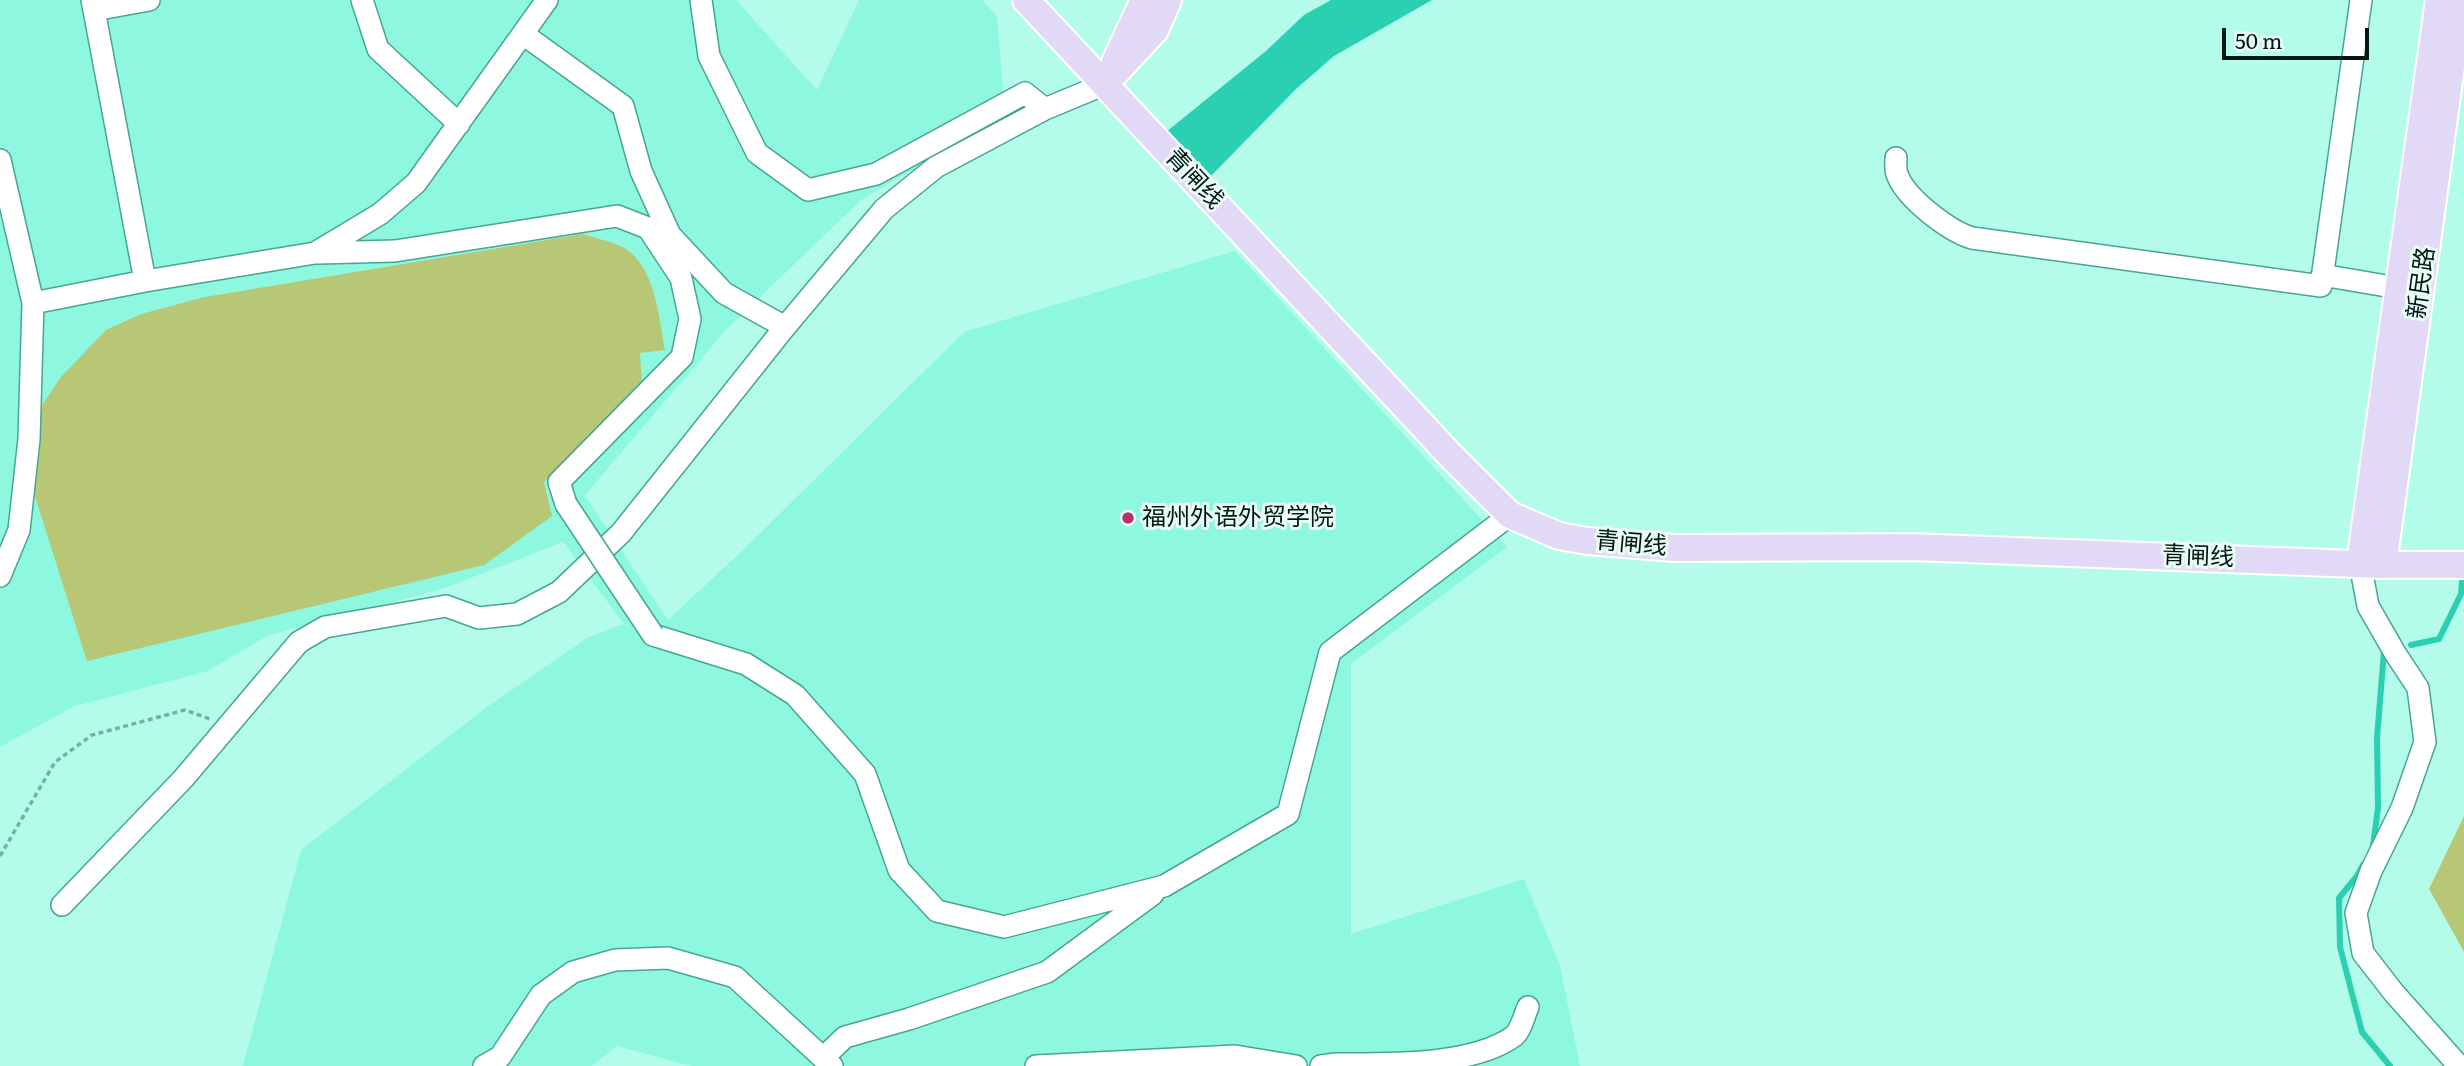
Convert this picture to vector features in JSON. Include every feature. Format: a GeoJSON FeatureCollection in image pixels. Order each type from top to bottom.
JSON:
{"type":"FeatureCollection","features":[{"type":"Feature","properties":{"kind":"main road","name":"青闸线"},"geometry":{"type":"LineString","coordinates":[[1026,0],[1510,515],[1559,536],[1675,548],[1912,547],[2464,565]]}},
{"type":"Feature","properties":{"kind":"main road"},"geometry":{"type":"LineString","coordinates":[[1105,84],[1144,0]]}},
{"type":"Feature","properties":{"kind":"main road"},"geometry":{"type":"LineString","coordinates":[[1105,84],[1155,30],[1168,0]]}},
{"type":"Feature","properties":{"kind":"main road","name":"新民路"},"geometry":{"type":"LineString","coordinates":[[2372,564],[2398,288],[2439,0]]}},
{"type":"Feature","properties":{"kind":"main road","name":"新民路"},"geometry":{"type":"LineString","coordinates":[[2372,564],[2460,0]]}},
{"type":"Feature","properties":{"kind":"street"},"geometry":{"type":"LineString","coordinates":[[145,281],[93,5],[149,0]]}},
{"type":"Feature","properties":{"kind":"street"},"geometry":{"type":"LineString","coordinates":[[362,0],[378,50],[459,124]]}},
{"type":"Feature","properties":{"kind":"street"},"geometry":{"type":"LineString","coordinates":[[315,253],[380,215],[416,183],[547,0]]}},
{"type":"Feature","properties":{"kind":"street"},"geometry":{"type":"LineString","coordinates":[[701,0],[709,56],[757,153],[808,190],[876,174],[1025,93],[1045,109]]}},
{"type":"Feature","properties":{"kind":"street"},"geometry":{"type":"LineString","coordinates":[[1896,158],[1896,174],[1907,192],[1959,234],[1972,238],[2321,286],[2361,0]]}},
{"type":"Feature","properties":{"kind":"street"},"geometry":{"type":"LineString","coordinates":[[523,34],[623,106],[641,171],[670,235],[724,293],[785,327]]}},
{"type":"Feature","properties":{"kind":"street"},"geometry":{"type":"LineString","coordinates":[[62,905],[183,779],[299,642],[325,627],[446,606],[479,618],[517,614],[559,592],[621,533],[785,327],[884,209],[936,167],[1045,109],[1105,84]]}},
{"type":"Feature","properties":{"kind":"street"},"geometry":{"type":"LineString","coordinates":[[0,160],[33,303],[29,439],[19,530],[0,576]]}},
{"type":"Feature","properties":{"kind":"street"},"geometry":{"type":"LineString","coordinates":[[33,303],[145,281],[315,253],[396,251],[617,216],[648,228],[681,278],[690,319],[682,357],[559,482],[566,504],[653,635],[746,664],[795,695],[865,774],[899,870],[937,911],[1004,928],[1164,886]]}},
{"type":"Feature","properties":{"kind":"street"},"geometry":{"type":"LineString","coordinates":[[2322,275],[2398,288]]}},
{"type":"Feature","properties":{"kind":"street"},"geometry":{"type":"LineString","coordinates":[[484,1066],[500,1057],[541,995],[573,972],[615,960],[668,958],[735,977],[828,1062],[845,1037],[909,1019],[1046,972],[1164,886],[1288,814],[1330,652],[1510,515]]}},
{"type":"Feature","properties":{"kind":"street"},"geometry":{"type":"LineString","coordinates":[[2372,564],[2368,606],[2418,688],[2425,742],[2402,808],[2371,871],[2356,913],[2362,953],[2459,1066]]}},
{"type":"Feature","properties":{"kind":"street"},"geometry":{"type":"LineString","coordinates":[[1321,1066],[1336,1063],[1448,1066],[1487,1055],[1516,1035],[1528,1007]]}},
{"type":"Feature","properties":{"kind":"street"},"geometry":{"type":"LineString","coordinates":[[1036,1066],[1235,1056],[1296,1066]]}},
{"type":"Feature","properties":{"kind":"path"},"geometry":{"type":"LineString","coordinates":[[0,856],[55,762],[92,735],[185,710],[229,725]]}},
{"type":"Feature","properties":{"kind":"shaded area","name":"福州外语外贸学院"},"geometry":{"type":"Polygon","coordinates":[[[0,0],[736,0],[817,90],[859,0],[982,0],[997,16],[1005,116],[861,200],[726,330],[585,495],[668,620],[743,550],[964,332],[1235,251],[1507,547],[1351,664],[1351,934],[1524,879],[1560,966],[1580,1066],[691,1066],[617,1046],[592,1066],[243,1066],[301,850],[487,707],[587,638],[624,624],[563,542],[445,588],[269,635],[208,671],[75,706],[0,747],[0,0]]]}},
{"type":"Feature","properties":{"kind":"shaded area"},"geometry":{"type":"Polygon","coordinates":[[[1331,0],[1432,0],[1334,56],[1296,89],[1208,179],[1166,132],[1266,51],[1304,15],[1331,0]]]}},
{"type":"Feature","properties":{"kind":"shaded area"},"geometry":{"type":"Polygon","coordinates":[[[583,234],[620,246],[632,253],[641,264],[653,292],[665,350],[640,353],[642,383],[544,482],[552,516],[484,565],[87,661],[34,493],[38,411],[61,377],[106,330],[141,314],[205,297],[583,234]]]}},
{"type":"Feature","properties":{"kind":"shaded area"},"geometry":{"type":"Polygon","coordinates":[[[2464,816],[2464,952],[2429,889],[2464,816]]]}},
{"type":"Feature","properties":{"kind":"waterway"},"geometry":{"type":"LineString","coordinates":[[2411,645],[2439,639],[2461,594],[2462,582]]}},
{"type":"Feature","properties":{"kind":"waterway"},"geometry":{"type":"LineString","coordinates":[[2373,846],[2378,808],[2377,738],[2384,651]]}},
{"type":"Feature","properties":{"kind":"waterway"},"geometry":{"type":"LineString","coordinates":[[2363,865],[2339,898],[2340,947],[2362,1032],[2390,1066]]}},
{"type":"Feature","properties":{"kind":"place","name":"福州外语外贸学院"},"geometry":{"type":"Point","coordinates":[1128,518]}}]}
